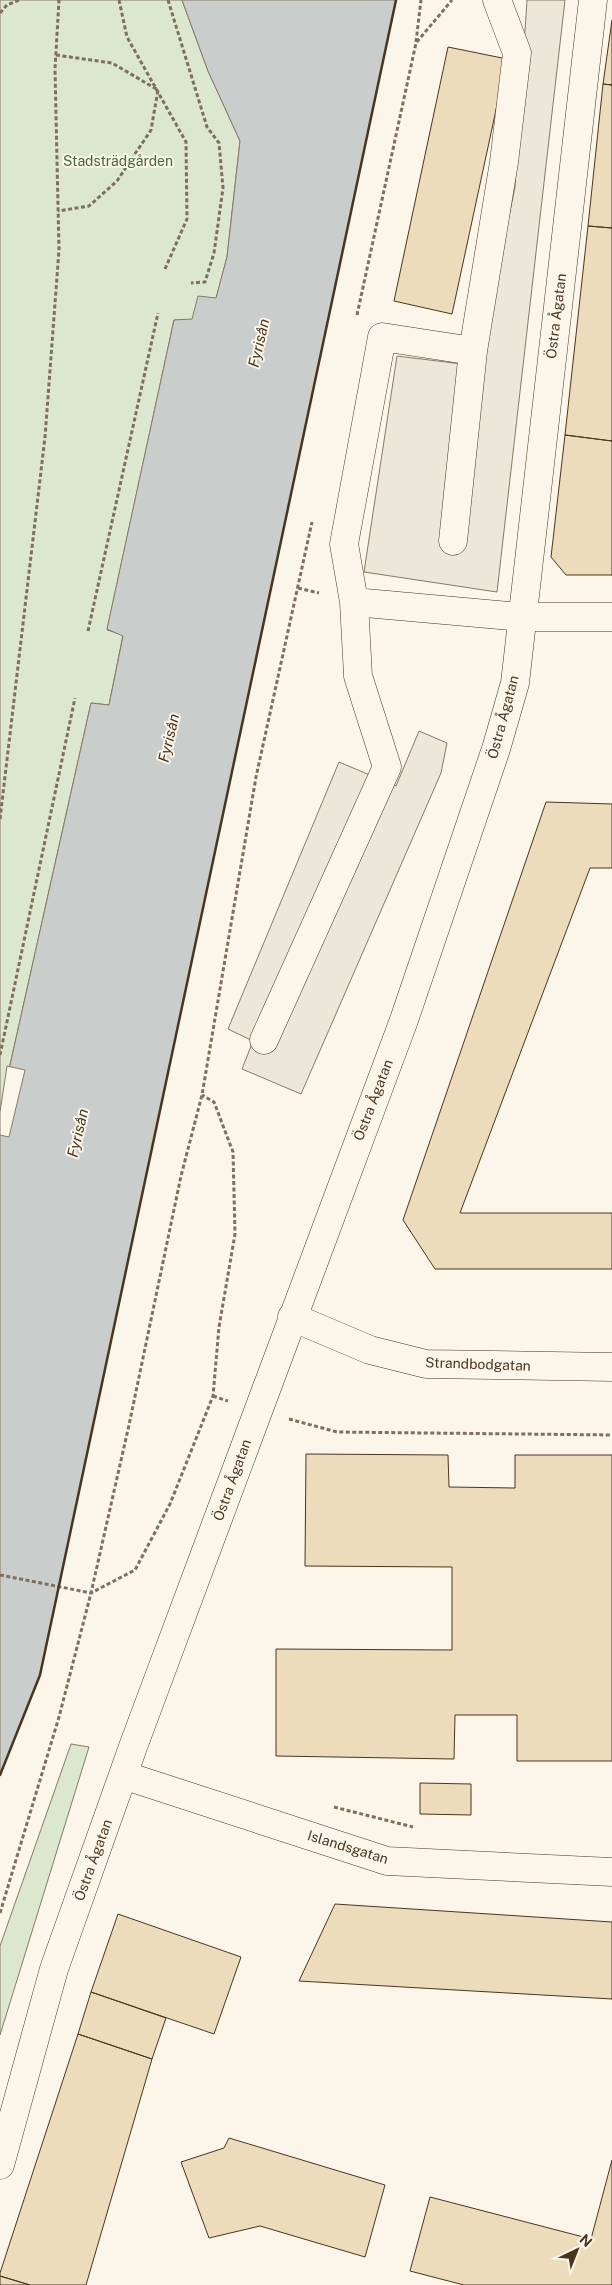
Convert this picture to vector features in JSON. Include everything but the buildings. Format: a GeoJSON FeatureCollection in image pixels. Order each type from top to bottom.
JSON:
{"type":"FeatureCollection","features":[{"type":"Feature","properties":{"kind":"street"},"geometry":{"type":"LineString","coordinates":[[453,541],[473,351],[504,162],[517,54],[497,0]]}},
{"type":"Feature","properties":{"kind":"street","name":"Östra Ågatan"},"geometry":{"type":"LineString","coordinates":[[0,2164],[54,1969],[292,1317],[404,1020],[496,749],[515,683],[521,617],[593,0]]}},
{"type":"Feature","properties":{"kind":"street"},"geometry":{"type":"LineString","coordinates":[[264,1040],[388,766],[358,676],[354,602],[344,544],[382,337],[473,351]]}},
{"type":"Feature","properties":{"kind":"street"},"geometry":{"type":"LineString","coordinates":[[354,602],[521,617],[612,617]]}},
{"type":"Feature","properties":{"kind":"street","name":"Strandbodgatan"},"geometry":{"type":"LineString","coordinates":[[292,1317],[370,1350],[426,1364],[612,1367]]}},
{"type":"Feature","properties":{"kind":"street","name":"Islandsgatan"},"geometry":{"type":"LineString","coordinates":[[124,1775],[387,1861],[612,1872]]}},
{"type":"Feature","properties":{"kind":"path"},"geometry":{"type":"LineString","coordinates":[[0,13],[8,5],[19,0]]}},
{"type":"Feature","properties":{"kind":"path"},"geometry":{"type":"LineString","coordinates":[[0,819],[45,436],[59,250],[56,55],[59,0]]}},
{"type":"Feature","properties":{"kind":"path"},"geometry":{"type":"LineString","coordinates":[[119,0],[127,37],[186,142],[187,219],[166,269]]}},
{"type":"Feature","properties":{"kind":"path"},"geometry":{"type":"LineString","coordinates":[[168,0],[207,127],[219,143],[223,188],[214,253],[206,282],[191,283]]}},
{"type":"Feature","properties":{"kind":"path"},"geometry":{"type":"LineString","coordinates":[[416,43],[421,0]]}},
{"type":"Feature","properties":{"kind":"path"},"geometry":{"type":"LineString","coordinates":[[56,55],[112,63],[158,90]]}},
{"type":"Feature","properties":{"kind":"path"},"geometry":{"type":"LineString","coordinates":[[58,211],[89,206],[117,181],[151,130],[158,90]]}},
{"type":"Feature","properties":{"kind":"path"},"geometry":{"type":"LineString","coordinates":[[88,631],[158,313]]}},
{"type":"Feature","properties":{"kind":"path"},"geometry":{"type":"LineString","coordinates":[[0,1055],[75,698]]}},
{"type":"Feature","properties":{"kind":"path"},"geometry":{"type":"LineString","coordinates":[[0,1913],[59,1717],[91,1593],[181,1176],[202,1094],[256,777]]}},
{"type":"Feature","properties":{"kind":"path"},"geometry":{"type":"LineString","coordinates":[[0,1575],[91,1593],[135,1570],[170,1504],[213,1396],[219,1327],[235,1234],[236,1191],[233,1152],[214,1102],[202,1094]]}},
{"type":"Feature","properties":{"kind":"path"},"geometry":{"type":"LineString","coordinates":[[213,1396],[336,1432],[612,1435]]}},
{"type":"Feature","properties":{"kind":"path"},"geometry":{"type":"LineString","coordinates":[[331,1806],[387,1822],[422,1829]]}},
{"type":"Feature","properties":{"kind":"green space","name":"Stadsträdgården"},"geometry":{"type":"Polygon","coordinates":[[[0,0],[182,0],[208,71],[240,141],[227,257],[216,299],[192,320],[174,320],[107,630],[123,635],[109,705],[91,703],[10,1065],[0,1128],[0,0]]]}},
{"type":"Feature","properties":{"kind":"green space"},"geometry":{"type":"Polygon","coordinates":[[[71,1744],[89,1747],[0,2035],[0,1946],[71,1744]]]}},
{"type":"Feature","properties":{"kind":"shaded area"},"geometry":{"type":"Polygon","coordinates":[[[527,0],[565,0],[497,592],[364,572],[397,356],[478,366],[515,187],[527,0]]]}},
{"type":"Feature","properties":{"kind":"shaded area"},"geometry":{"type":"Polygon","coordinates":[[[419,731],[447,743],[441,773],[301,1094],[242,1069],[253,1041],[228,1029],[339,762],[396,786],[419,731]]]}},
{"type":"Feature","properties":{"kind":"water","name":"Fyrisån"},"geometry":{"type":"Polygon","coordinates":[[[182,0],[396,0],[40,1675],[0,1775],[0,1128],[10,1065],[91,703],[109,705],[123,636],[107,629],[174,320],[192,319],[198,296],[216,298],[227,257],[240,141],[208,71],[182,0]]]}},
{"type":"Feature","properties":{"kind":"pier"},"geometry":{"type":"Polygon","coordinates":[[[7,1066],[25,1070],[9,1137],[0,1135],[0,1112],[7,1066]]]}},
{"type":"Feature","properties":{"kind":"wall"},"geometry":{"type":"LineString","coordinates":[[0,1775],[40,1675],[396,0]]}}]}
